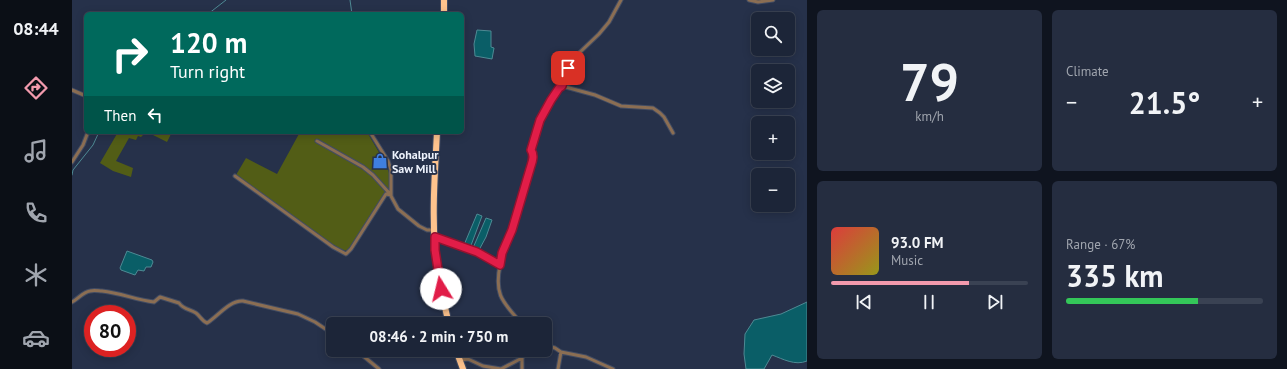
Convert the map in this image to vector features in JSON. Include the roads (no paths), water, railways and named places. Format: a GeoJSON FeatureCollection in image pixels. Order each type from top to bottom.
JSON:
{"type":"FeatureCollection","features":[{"type":"Feature","properties":{"kind":"highway"},"geometry":{"type":"LineString","coordinates":[[444,0],[444,12]]}},
{"type":"Feature","properties":{"kind":"highway"},"geometry":{"type":"LineString","coordinates":[[437,134],[434,194],[435,250],[443,302],[447,317]]}},
{"type":"Feature","properties":{"kind":"highway"},"geometry":{"type":"LineString","coordinates":[[459,357],[463,369]]}},
{"type":"Feature","properties":{"kind":"street"},"geometry":{"type":"LineString","coordinates":[[516,317],[499,295],[498,286],[500,265],[502,253],[512,230],[533,159],[533,153],[531,150],[540,120],[551,100],[562,86],[565,75],[573,60],[604,28],[621,0]]}},
{"type":"Feature","properties":{"kind":"street"},"geometry":{"type":"LineString","coordinates":[[750,0],[758,2],[773,0]]}},
{"type":"Feature","properties":{"kind":"street"},"geometry":{"type":"LineString","coordinates":[[562,86],[595,95],[621,106],[653,108],[664,117],[673,133]]}},
{"type":"Feature","properties":{"kind":"street"},"geometry":{"type":"LineString","coordinates":[[72,90],[84,95]]}},
{"type":"Feature","properties":{"kind":"street"},"geometry":{"type":"LineString","coordinates":[[72,162],[83,145],[87,134]]}},
{"type":"Feature","properties":{"kind":"street"},"geometry":{"type":"LineString","coordinates":[[371,134],[384,153],[391,170],[391,195]]}},
{"type":"Feature","properties":{"kind":"street"},"geometry":{"type":"LineString","coordinates":[[317,142],[363,167],[373,175],[391,195],[398,209],[419,226],[427,230],[435,230]]}},
{"type":"Feature","properties":{"kind":"street"},"geometry":{"type":"LineString","coordinates":[[235,176],[332,247],[346,254],[351,249],[386,194],[391,195]]}},
{"type":"Feature","properties":{"kind":"street"},"geometry":{"type":"LineString","coordinates":[[435,237],[477,252],[500,265]]}},
{"type":"Feature","properties":{"kind":"street"},"geometry":{"type":"LineString","coordinates":[[72,302],[91,290],[117,293],[136,299],[154,302],[160,296],[179,303],[182,308],[195,313],[204,322],[207,322],[238,300],[298,314],[326,329]]}},
{"type":"Feature","properties":{"kind":"street"},"geometry":{"type":"LineString","coordinates":[[552,347],[561,352],[586,356],[613,369]]}},
{"type":"Feature","properties":{"kind":"street"},"geometry":{"type":"LineString","coordinates":[[558,369],[561,352]]}},
{"type":"Feature","properties":{"kind":"street"},"geometry":{"type":"LineString","coordinates":[[364,357],[379,369]]}},
{"type":"Feature","properties":{"kind":"street"},"geometry":{"type":"LineString","coordinates":[[460,360],[468,359],[483,366],[501,369],[522,358],[522,369]]}},
{"type":"Feature","properties":{"kind":"waterway"},"geometry":{"type":"LineString","coordinates":[[211,12],[226,0]]}},
{"type":"Feature","properties":{"kind":"waterway"},"geometry":{"type":"LineString","coordinates":[[350,0],[352,12]]}},
{"type":"Feature","properties":{"kind":"waterway"},"geometry":{"type":"LineString","coordinates":[[72,175],[73,170],[93,145],[98,134]]}},
{"type":"Feature","properties":{"kind":"place","name":"Kohalpur Saw Mill"},"geometry":{"type":"Point","coordinates":[380,161]}}]}
